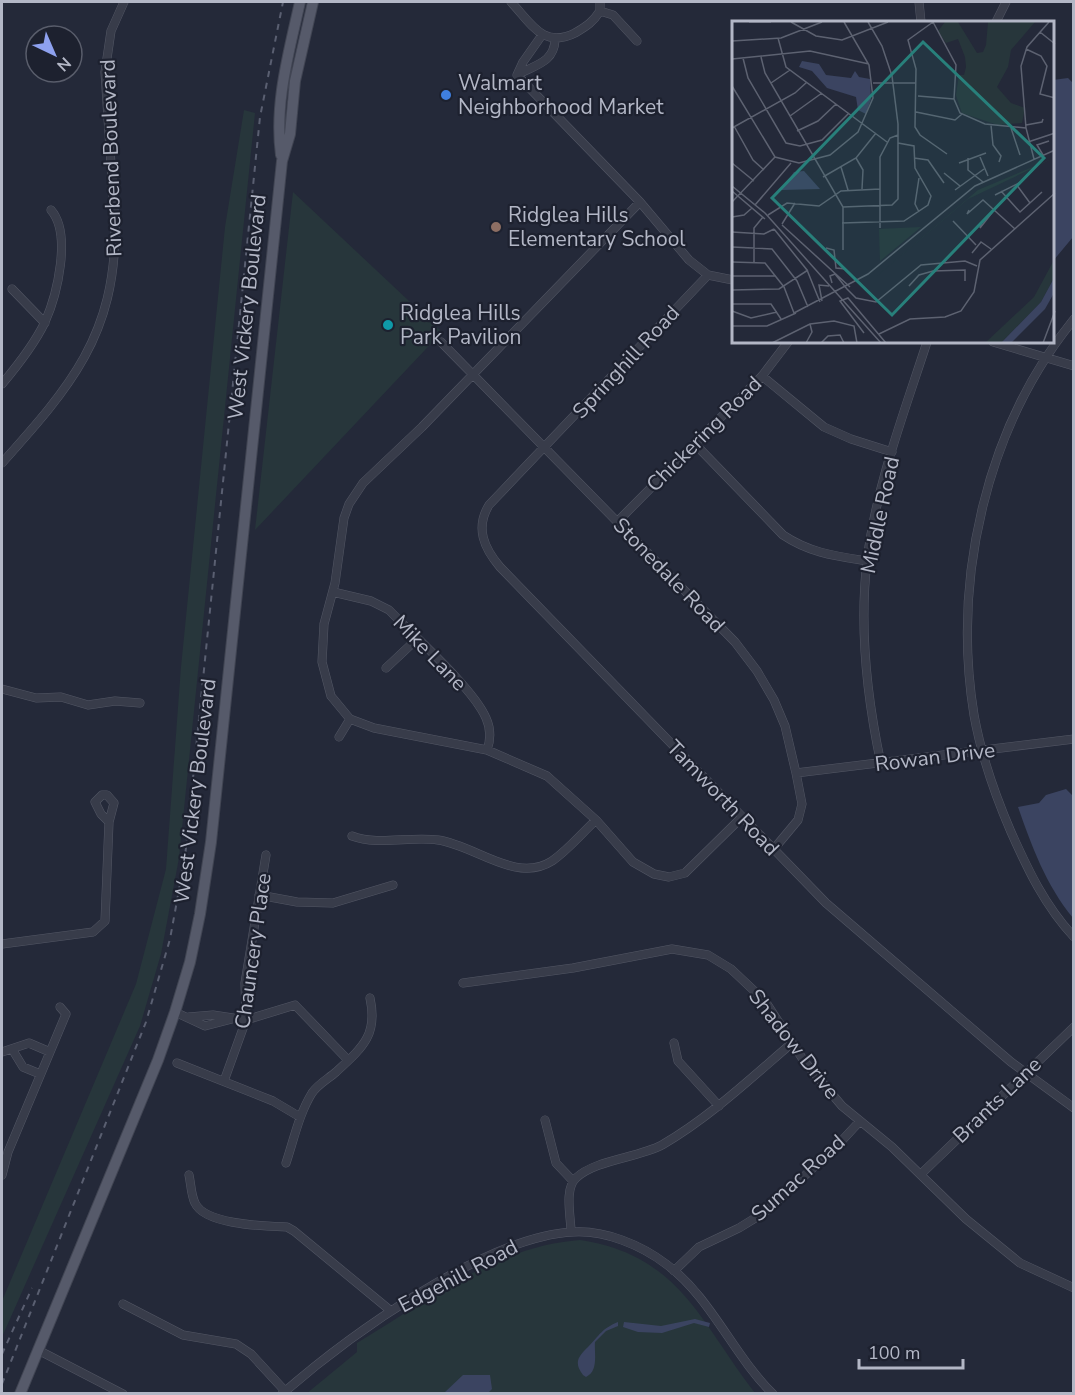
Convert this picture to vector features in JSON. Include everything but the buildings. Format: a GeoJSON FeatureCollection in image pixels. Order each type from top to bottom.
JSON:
{"type":"FeatureCollection","features":[{"type":"Feature","properties":{"kind":"main road","name":"West Vickery Boulevard"},"geometry":{"type":"LineString","coordinates":[[282,161],[278,132],[284,79],[300,2]]}},
{"type":"Feature","properties":{"kind":"main road","name":"West Vickery Boulevard"},"geometry":{"type":"LineString","coordinates":[[20,1394],[158,1060],[175,1012],[198,923],[211,842],[282,161],[290,134],[295,81],[312,2]]}},
{"type":"Feature","properties":{"kind":"street","name":"Riverbend Boulevard"},"geometry":{"type":"LineString","coordinates":[[2,463],[54,405],[87,356],[110,292],[115,250],[115,226],[105,72],[111,31],[124,2]]}},
{"type":"Feature","properties":{"kind":"street"},"geometry":{"type":"LineString","coordinates":[[511,2],[542,35],[555,40],[562,40],[592,24],[600,12],[600,2]]}},
{"type":"Feature","properties":{"kind":"street"},"geometry":{"type":"LineString","coordinates":[[919,2],[921,21]]}},
{"type":"Feature","properties":{"kind":"street"},"geometry":{"type":"LineString","coordinates":[[996,21],[1006,2]]}},
{"type":"Feature","properties":{"kind":"street"},"geometry":{"type":"LineString","coordinates":[[600,12],[613,15],[637,41]]}},
{"type":"Feature","properties":{"kind":"street"},"geometry":{"type":"LineString","coordinates":[[517,75],[523,62],[542,35]]}},
{"type":"Feature","properties":{"kind":"street"},"geometry":{"type":"LineString","coordinates":[[517,75],[550,58],[555,40]]}},
{"type":"Feature","properties":{"kind":"street"},"geometry":{"type":"LineString","coordinates":[[517,75],[640,202],[689,260],[708,275],[732,280]]}},
{"type":"Feature","properties":{"kind":"street"},"geometry":{"type":"LineString","coordinates":[[640,202],[363,483],[349,504],[344,518],[333,592],[324,624],[322,662],[331,696],[350,719],[374,728],[487,750],[547,776],[596,820],[633,862],[654,874],[669,877],[685,873],[742,817]]}},
{"type":"Feature","properties":{"kind":"street"},"geometry":{"type":"LineString","coordinates":[[2,384],[27,354],[45,323],[53,298],[61,255],[59,222],[51,210]]}},
{"type":"Feature","properties":{"kind":"street","name":"Springhill Road"},"geometry":{"type":"LineString","coordinates":[[544,448],[708,275]]}},
{"type":"Feature","properties":{"kind":"street"},"geometry":{"type":"LineString","coordinates":[[12,289],[45,323]]}},
{"type":"Feature","properties":{"kind":"street"},"geometry":{"type":"LineString","coordinates":[[1074,320],[1046,358],[1024,396],[997,458],[973,557],[968,608],[975,716],[1000,806],[1034,882],[1051,911],[1074,937]]}},
{"type":"Feature","properties":{"kind":"street","name":"Stonedale Road"},"geometry":{"type":"LineString","coordinates":[[441,342],[747,657],[774,700],[783,723],[802,804],[798,820],[773,850]]}},
{"type":"Feature","properties":{"kind":"street","name":"Chickering Road"},"geometry":{"type":"LineString","coordinates":[[616,522],[696,445],[762,376],[786,344]]}},
{"type":"Feature","properties":{"kind":"street","name":"Middle Road"},"geometry":{"type":"LineString","coordinates":[[881,764],[865,664],[863,625],[867,561],[875,513],[926,344]]}},
{"type":"Feature","properties":{"kind":"street"},"geometry":{"type":"LineString","coordinates":[[1000,344],[1074,366]]}},
{"type":"Feature","properties":{"kind":"street"},"geometry":{"type":"LineString","coordinates":[[762,376],[824,427],[851,440],[892,453]]}},
{"type":"Feature","properties":{"kind":"street"},"geometry":{"type":"LineString","coordinates":[[696,445],[783,535],[800,546],[822,555],[867,561]]}},
{"type":"Feature","properties":{"kind":"street","name":"Tamworth Road"},"geometry":{"type":"LineString","coordinates":[[544,448],[489,505],[482,527],[486,546],[500,567],[773,850],[881,951],[1026,1073],[1074,1108]]}},
{"type":"Feature","properties":{"kind":"street","name":"Mike Lane"},"geometry":{"type":"LineString","coordinates":[[333,592],[383,606],[417,639],[478,704],[489,729],[490,740],[487,750]]}},
{"type":"Feature","properties":{"kind":"street"},"geometry":{"type":"LineString","coordinates":[[386,668],[417,639]]}},
{"type":"Feature","properties":{"kind":"street"},"geometry":{"type":"LineString","coordinates":[[2,689],[36,698],[61,698],[88,705],[115,701],[140,703]]}},
{"type":"Feature","properties":{"kind":"street"},"geometry":{"type":"LineString","coordinates":[[339,737],[350,719]]}},
{"type":"Feature","properties":{"kind":"street","name":"Rowan Drive"},"geometry":{"type":"LineString","coordinates":[[796,773],[1074,739]]}},
{"type":"Feature","properties":{"kind":"street"},"geometry":{"type":"LineString","coordinates":[[352,836],[366,842],[417,838],[441,840],[462,845],[513,867],[525,869],[550,862],[596,820]]}},
{"type":"Feature","properties":{"kind":"street"},"geometry":{"type":"LineString","coordinates":[[2,944],[93,932],[100,928],[105,921],[109,822]]}},
{"type":"Feature","properties":{"kind":"street","name":"Chauncery Place"},"geometry":{"type":"LineString","coordinates":[[224,1081],[246,1020],[245,983],[266,855]]}},
{"type":"Feature","properties":{"kind":"street"},"geometry":{"type":"LineString","coordinates":[[259,896],[315,904],[333,903],[393,885]]}},
{"type":"Feature","properties":{"kind":"street","name":"Shadow Drive"},"geometry":{"type":"LineString","coordinates":[[463,983],[573,968],[672,949],[694,951],[720,962],[754,990],[822,1084],[860,1121],[921,1174],[966,1219],[1004,1252],[1038,1272],[1074,1288]]}},
{"type":"Feature","properties":{"kind":"street"},"geometry":{"type":"LineString","coordinates":[[286,1163],[300,1116],[314,1090],[363,1044],[373,1029],[375,1018],[370,998]]}},
{"type":"Feature","properties":{"kind":"street"},"geometry":{"type":"LineString","coordinates":[[175,1012],[189,1017],[213,1015],[246,1020],[295,1005],[347,1059]]}},
{"type":"Feature","properties":{"kind":"street"},"geometry":{"type":"LineString","coordinates":[[2,1175],[5,1151],[66,1014],[60,1007]]}},
{"type":"Feature","properties":{"kind":"street","name":"Brants Lane"},"geometry":{"type":"LineString","coordinates":[[921,1174],[1074,1027]]}},
{"type":"Feature","properties":{"kind":"street"},"geometry":{"type":"LineString","coordinates":[[2,1052],[29,1043],[50,1052]]}},
{"type":"Feature","properties":{"kind":"street"},"geometry":{"type":"LineString","coordinates":[[674,1043],[678,1061],[719,1106]]}},
{"type":"Feature","properties":{"kind":"street"},"geometry":{"type":"LineString","coordinates":[[571,1232],[569,1193],[573,1181],[590,1169],[658,1147],[698,1124],[792,1043]]}},
{"type":"Feature","properties":{"kind":"street"},"geometry":{"type":"LineString","coordinates":[[12,1049],[22,1067],[40,1074]]}},
{"type":"Feature","properties":{"kind":"street"},"geometry":{"type":"LineString","coordinates":[[177,1063],[273,1101],[300,1116]]}},
{"type":"Feature","properties":{"kind":"street"},"geometry":{"type":"LineString","coordinates":[[544,1120],[556,1163],[573,1181]]}},
{"type":"Feature","properties":{"kind":"street","name":"Sumac Road"},"geometry":{"type":"LineString","coordinates":[[674,1271],[699,1247],[740,1228],[765,1212],[828,1155],[860,1121]]}},
{"type":"Feature","properties":{"kind":"street"},"geometry":{"type":"LineString","coordinates":[[189,1175],[195,1203],[208,1215],[231,1222],[287,1227],[391,1311]]}},
{"type":"Feature","properties":{"kind":"street","name":"Edgehill Road"},"geometry":{"type":"LineString","coordinates":[[283,1392],[391,1311],[420,1293],[510,1246],[528,1239],[571,1232],[602,1235],[628,1243],[647,1252],[674,1271],[702,1302],[755,1376],[773,1394]]}},
{"type":"Feature","properties":{"kind":"street"},"geometry":{"type":"LineString","coordinates":[[123,1304],[183,1335],[236,1344],[251,1354],[283,1392]]}},
{"type":"Feature","properties":{"kind":"street"},"geometry":{"type":"LineString","coordinates":[[38,1350],[123,1394]]}},
{"type":"Feature","properties":{"kind":"shaded area"},"geometry":{"type":"Polygon","coordinates":[[[244,110],[255,113],[179,858],[161,954],[140,1026],[2,1337],[2,1301],[136,984],[166,869],[181,667],[225,227],[244,110]]]}},
{"type":"Feature","properties":{"kind":"shaded area"},"geometry":{"type":"Polygon","coordinates":[[[293,192],[442,332],[255,530],[293,192]]]}},
{"type":"Feature","properties":{"kind":"shaded area"},"geometry":{"type":"Polygon","coordinates":[[[580,1240],[614,1248],[642,1260],[665,1276],[702,1317],[755,1393],[306,1394],[357,1352],[357,1343],[463,1278],[520,1253],[549,1244],[580,1240]]]}},
{"type":"Feature","properties":{"kind":"water"},"geometry":{"type":"Polygon","coordinates":[[[1068,78],[1074,84],[1073,237],[1054,260],[1054,80],[1068,78]]]}},
{"type":"Feature","properties":{"kind":"water"},"geometry":{"type":"Polygon","coordinates":[[[1066,789],[1073,796],[1073,918],[1047,879],[1018,807],[1039,803],[1046,795],[1066,789]]]}},
{"type":"Feature","properties":{"kind":"water"},"geometry":{"type":"Polygon","coordinates":[[[695,1319],[710,1323],[709,1327],[694,1323],[662,1333],[638,1332],[623,1327],[624,1322],[661,1326],[695,1319]]]}},
{"type":"Feature","properties":{"kind":"water"},"geometry":{"type":"Polygon","coordinates":[[[618,1322],[618,1326],[606,1331],[595,1342],[593,1371],[586,1377],[578,1366],[580,1356],[604,1330],[618,1322]]]}},
{"type":"Feature","properties":{"kind":"water"},"geometry":{"type":"Polygon","coordinates":[[[463,1375],[490,1375],[492,1389],[488,1393],[444,1393],[463,1375]]]}},
{"type":"Feature","properties":{"kind":"railway"},"geometry":{"type":"LineString","coordinates":[[2,1384],[146,1022],[170,939],[185,857],[260,117],[283,2]]}},
{"type":"Feature","properties":{"kind":"railway"},"geometry":{"type":"LineString","coordinates":[[2,1354],[32,1288]]}},
{"type":"Feature","properties":{"kind":"place","name":"Walmart Neighborhood Market"},"geometry":{"type":"Point","coordinates":[446,95]}},
{"type":"Feature","properties":{"kind":"place","name":"Ridglea Hills Elementary School"},"geometry":{"type":"Point","coordinates":[496,227]}},
{"type":"Feature","properties":{"kind":"place","name":"Ridglea Hills Park Pavilion"},"geometry":{"type":"Point","coordinates":[388,325]}}]}
